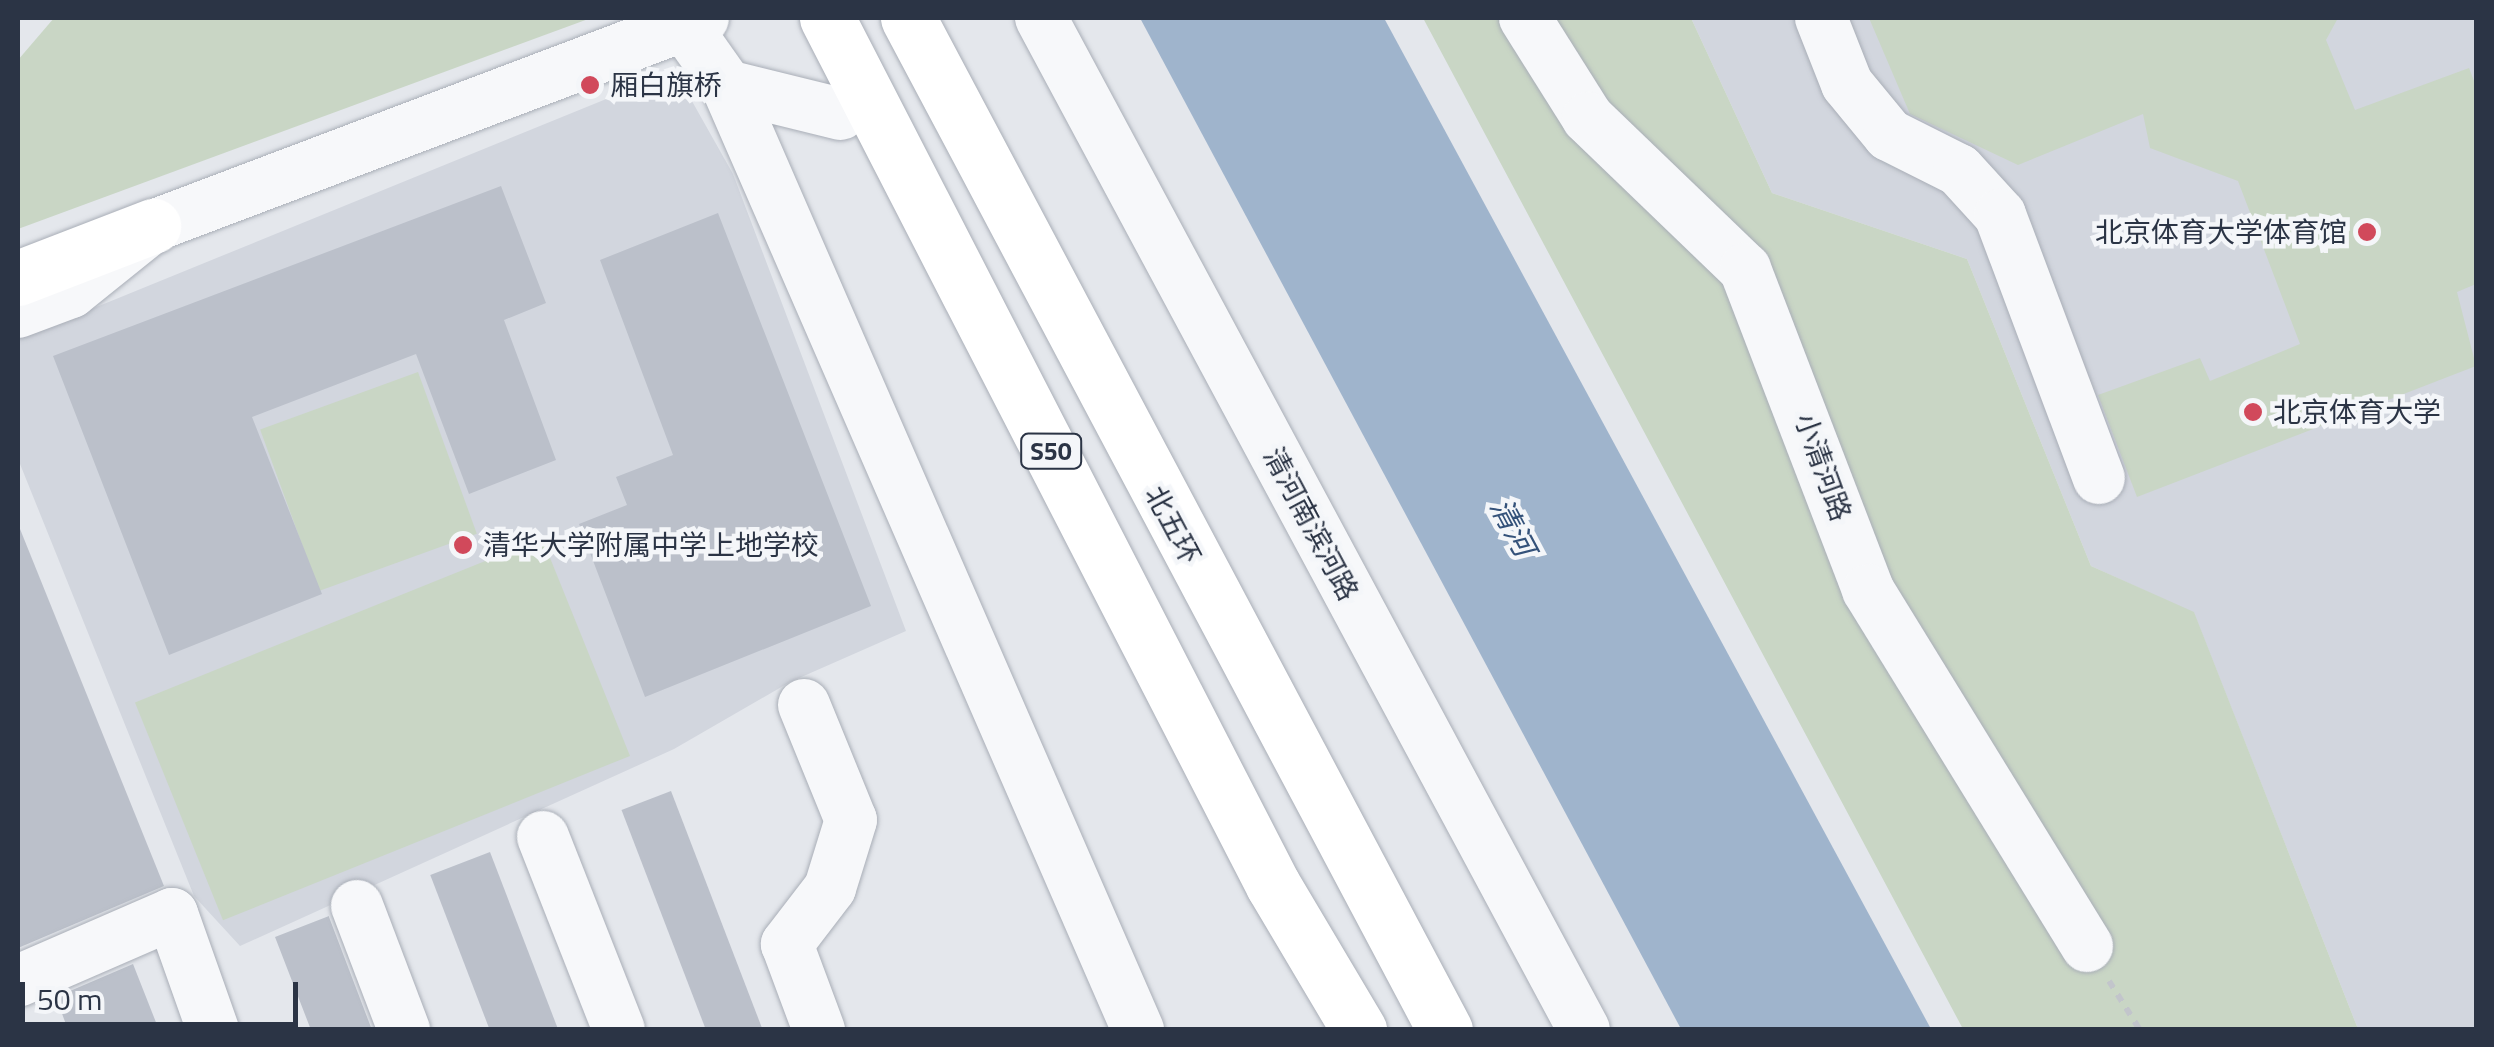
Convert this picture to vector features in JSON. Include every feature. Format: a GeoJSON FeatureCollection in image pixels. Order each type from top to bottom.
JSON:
{"type":"FeatureCollection","features":[{"type":"Feature","properties":{"kind":"main road","name":"S50"},"geometry":{"type":"LineString","coordinates":[[827,18],[1272,885],[1359,1030]]}},
{"type":"Feature","properties":{"kind":"main road","name":"北五环"},"geometry":{"type":"LineString","coordinates":[[908,18],[1341,848],[1445,1030]]}},
{"type":"Feature","properties":{"kind":"main road"},"geometry":{"type":"LineString","coordinates":[[18,278],[154,226]]}},
{"type":"Feature","properties":{"kind":"main road"},"geometry":{"type":"LineString","coordinates":[[1341,848],[1468,1030]]}},
{"type":"Feature","properties":{"kind":"street","name":"清河南滨河路"},"geometry":{"type":"LineString","coordinates":[[1041,18],[1584,1030]]}},
{"type":"Feature","properties":{"kind":"street","name":"小清河路"},"geometry":{"type":"LineString","coordinates":[[1526,18],[1588,118],[1745,269],[1868,590],[2087,946]]}},
{"type":"Feature","properties":{"kind":"street"},"geometry":{"type":"LineString","coordinates":[[1821,18],[1847,84],[1889,134],[1959,170],[2000,215],[2099,478]]}},
{"type":"Feature","properties":{"kind":"street"},"geometry":{"type":"LineString","coordinates":[[18,312],[72,292],[154,226],[689,21],[727,86],[1138,1030]]}},
{"type":"Feature","properties":{"kind":"street"},"geometry":{"type":"LineString","coordinates":[[727,86],[841,114]]}},
{"type":"Feature","properties":{"kind":"street"},"geometry":{"type":"LineString","coordinates":[[804,705],[851,820],[830,888],[787,944],[819,1030]]}},
{"type":"Feature","properties":{"kind":"street"},"geometry":{"type":"LineString","coordinates":[[542,837],[619,1030]]}},
{"type":"Feature","properties":{"kind":"street"},"geometry":{"type":"LineString","coordinates":[[357,906],[404,1030]]}},
{"type":"Feature","properties":{"kind":"street"},"geometry":{"type":"LineString","coordinates":[[18,981],[172,914],[214,1030]]}},
{"type":"Feature","properties":{"kind":"path"},"geometry":{"type":"LineString","coordinates":[[2087,946],[2140,1030]]}},
{"type":"Feature","properties":{"kind":"shaded area","name":"北京体育大学"},"geometry":{"type":"Polygon","coordinates":[[[1691,18],[2476,18],[2476,1029],[2358,1029],[2194,613],[2091,566],[1967,259],[1772,193],[1691,18]]]}},
{"type":"Feature","properties":{"kind":"shaded area","name":"清华大学附属中学上地学校"},"geometry":{"type":"Polygon","coordinates":[[[675,71],[733,174],[906,631],[790,682],[674,749],[240,946],[194,896],[18,459],[18,339],[675,71]]]}},
{"type":"Feature","properties":{"kind":"green space"},"geometry":{"type":"Polygon","coordinates":[[[54,18],[591,18],[18,229],[18,60],[54,18]]]}},
{"type":"Feature","properties":{"kind":"green space"},"geometry":{"type":"Polygon","coordinates":[[[1423,18],[1691,18],[1772,193],[1967,259],[2091,566],[2194,612],[2358,1029],[1963,1029],[1423,18]]]}},
{"type":"Feature","properties":{"kind":"green space","name":"北京体育大学体育馆"},"geometry":{"type":"Polygon","coordinates":[[[1869,18],[2338,18],[2326,40],[2355,110],[2469,68],[2476,86],[2476,284],[2457,292],[2476,366],[2137,497],[2098,395],[2200,358],[2210,381],[2300,344],[2238,181],[2150,148],[2143,114],[2018,165],[1910,114],[1869,18]]]}},
{"type":"Feature","properties":{"kind":"green space"},"geometry":{"type":"Polygon","coordinates":[[[418,372],[477,534],[319,591],[260,429],[418,372]]]}},
{"type":"Feature","properties":{"kind":"green space"},"geometry":{"type":"Polygon","coordinates":[[[542,538],[630,756],[223,920],[135,702],[542,538]]]}},
{"type":"Feature","properties":{"kind":"water","name":"清河"},"geometry":{"type":"Polygon","coordinates":[[[1140,18],[1384,18],[1931,1029],[1681,1029],[1140,18]]]}},
{"type":"Feature","properties":{"kind":"building"},"geometry":{"type":"Polygon","coordinates":[[[501,186],[546,303],[504,320],[556,460],[469,494],[416,354],[252,417],[322,594],[169,655],[53,356],[501,186]]]}},
{"type":"Feature","properties":{"kind":"building"},"geometry":{"type":"Polygon","coordinates":[[[718,213],[871,606],[645,697],[579,524],[627,505],[616,477],[673,455],[600,260],[718,213]]]}},
{"type":"Feature","properties":{"kind":"building"},"geometry":{"type":"Polygon","coordinates":[[[18,524],[164,886],[18,948],[18,524]]]}},
{"type":"Feature","properties":{"kind":"building"},"geometry":{"type":"Polygon","coordinates":[[[671,791],[763,1030],[706,1030],[622,810],[671,791]]]}},
{"type":"Feature","properties":{"kind":"building"},"geometry":{"type":"Polygon","coordinates":[[[490,852],[558,1030],[490,1030],[430,875],[490,852]]]}},
{"type":"Feature","properties":{"kind":"building"},"geometry":{"type":"Polygon","coordinates":[[[329,916],[372,1030],[311,1030],[275,937],[329,916]]]}},
{"type":"Feature","properties":{"kind":"building"},"geometry":{"type":"Polygon","coordinates":[[[133,964],[159,1030],[68,1030],[56,997],[133,964]]]}},
{"type":"Feature","properties":{"kind":"place","name":"厢白旗桥"},"geometry":{"type":"Point","coordinates":[590,85]}},
{"type":"Feature","properties":{"kind":"place","name":"北京体育大学体育馆"},"geometry":{"type":"Point","coordinates":[2367,232]}},
{"type":"Feature","properties":{"kind":"place","name":"北京体育大学"},"geometry":{"type":"Point","coordinates":[2253,412]}},
{"type":"Feature","properties":{"kind":"place","name":"清华大学附属中学上地学校"},"geometry":{"type":"Point","coordinates":[463,545]}}]}
